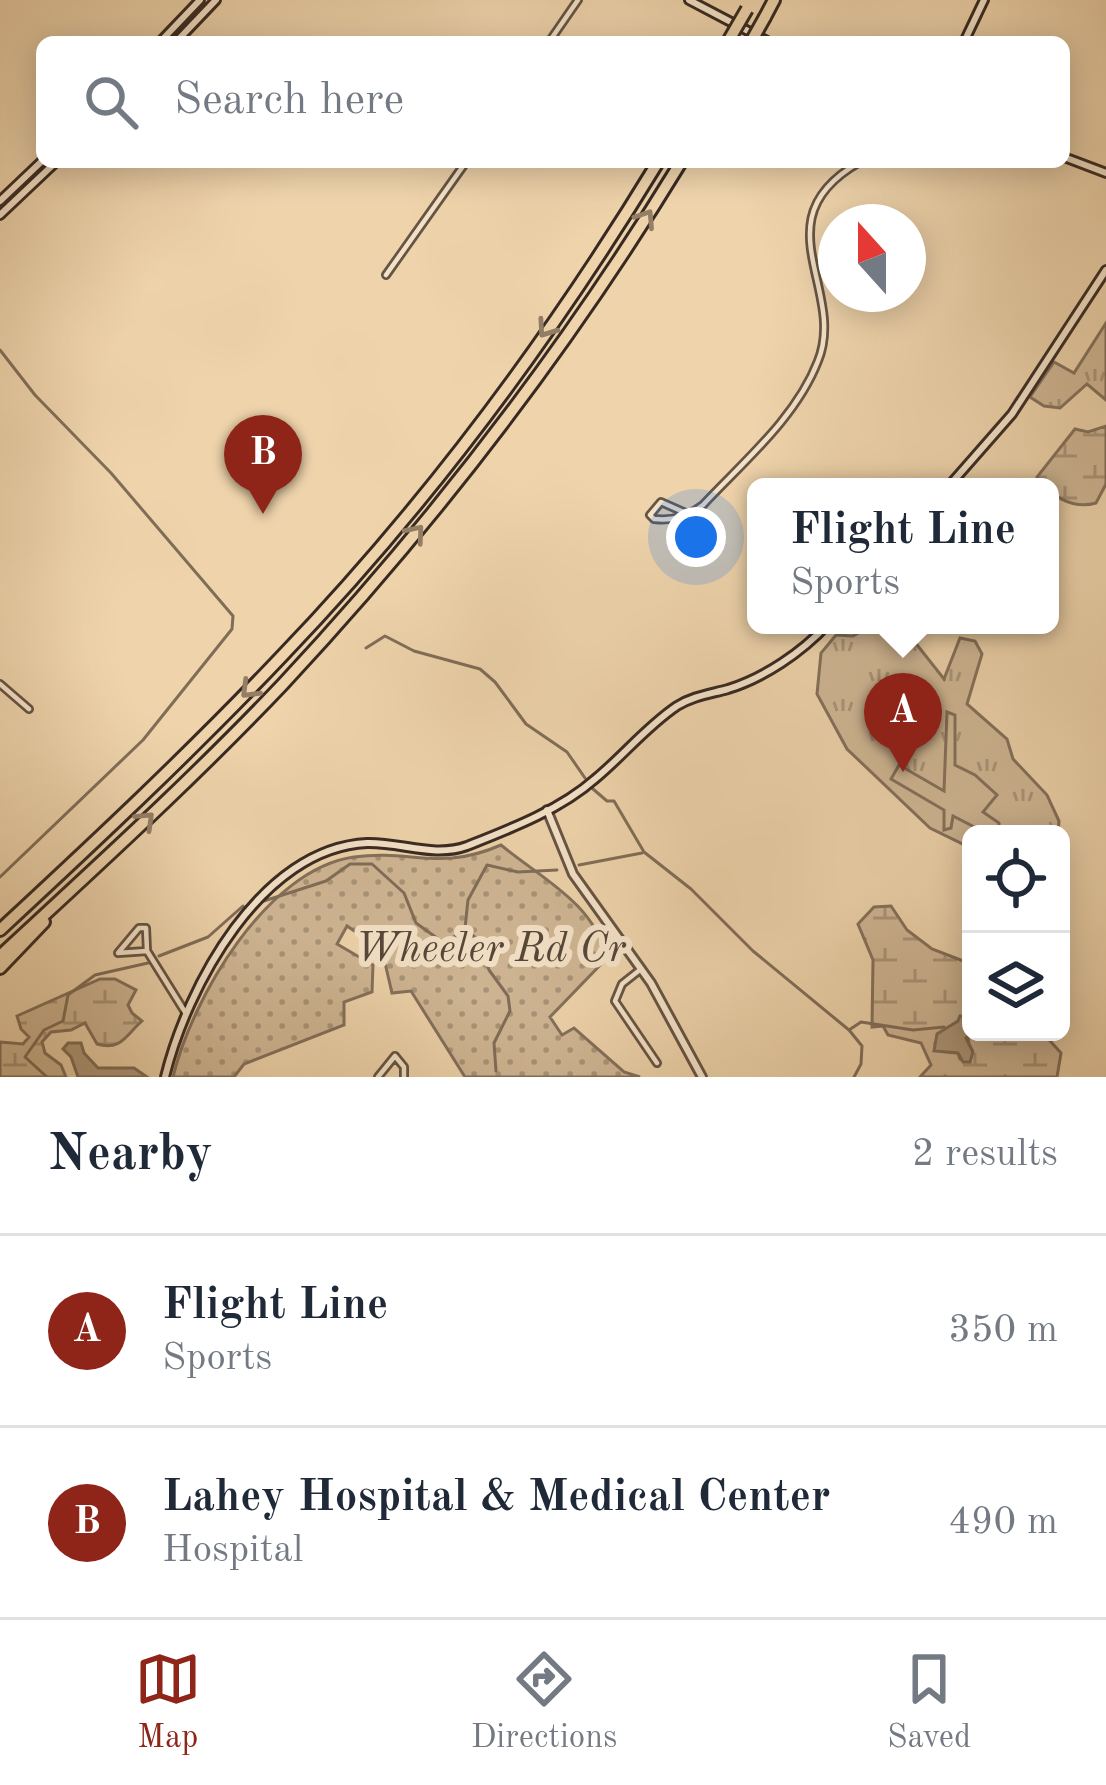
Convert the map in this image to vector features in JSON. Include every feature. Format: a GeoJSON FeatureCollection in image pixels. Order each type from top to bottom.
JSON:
{"type":"FeatureCollection","features":[{"type":"Feature","properties":{"kind":"highway"},"geometry":{"type":"LineString","coordinates":[[755,36],[774,0]]}},
{"type":"Feature","properties":{"kind":"highway"},"geometry":{"type":"LineString","coordinates":[[732,36],[749,4]]}},
{"type":"Feature","properties":{"kind":"highway"},"geometry":{"type":"LineString","coordinates":[[0,930],[206,734],[368,560],[516,371],[654,168]]}},
{"type":"Feature","properties":{"kind":"highway"},"geometry":{"type":"LineString","coordinates":[[0,956],[169,799],[267,700],[415,535],[553,355],[677,168]]}},
{"type":"Feature","properties":{"kind":"highway"},"geometry":{"type":"LineString","coordinates":[[0,918],[34,898]]}},
{"type":"Feature","properties":{"kind":"highway"},"geometry":{"type":"LineString","coordinates":[[0,968],[60,900]]}},
{"type":"Feature","properties":{"kind":"main road"},"geometry":{"type":"LineString","coordinates":[[166,36],[200,0]]}},
{"type":"Feature","properties":{"kind":"main road"},"geometry":{"type":"LineString","coordinates":[[182,36],[216,0]]}},
{"type":"Feature","properties":{"kind":"main road"},"geometry":{"type":"LineString","coordinates":[[688,0],[757,36]]}},
{"type":"Feature","properties":{"kind":"main road"},"geometry":{"type":"LineString","coordinates":[[967,36],[984,0]]}},
{"type":"Feature","properties":{"kind":"main road"},"geometry":{"type":"LineString","coordinates":[[1070,159],[1106,172]]}},
{"type":"Feature","properties":{"kind":"main road"},"geometry":{"type":"LineString","coordinates":[[0,201],[36,167]]}},
{"type":"Feature","properties":{"kind":"main road"},"geometry":{"type":"LineString","coordinates":[[0,215],[50,168]]}},
{"type":"Feature","properties":{"kind":"main road"},"geometry":{"type":"LineString","coordinates":[[956,478],[1012,414],[1106,269]]}},
{"type":"Feature","properties":{"kind":"main road"},"geometry":{"type":"LineString","coordinates":[[165,1077],[185,1012],[250,910],[278,880],[338,849],[368,843],[455,849],[548,810],[597,778],[680,704],[755,677],[816,634]]}},
{"type":"Feature","properties":{"kind":"main road"},"geometry":{"type":"LineString","coordinates":[[548,810],[573,874],[641,969],[702,1077]]}},
{"type":"Feature","properties":{"kind":"street"},"geometry":{"type":"LineString","coordinates":[[553,36],[578,0]]}},
{"type":"Feature","properties":{"kind":"street"},"geometry":{"type":"LineString","coordinates":[[386,275],[462,168]]}},
{"type":"Feature","properties":{"kind":"street"},"geometry":{"type":"LineString","coordinates":[[688,514],[661,502],[650,515],[667,520],[688,514],[703,505],[778,425],[814,370],[824,325],[809,253],[812,223],[830,186],[852,168]]}},
{"type":"Feature","properties":{"kind":"street"},"geometry":{"type":"LineString","coordinates":[[0,684],[29,709]]}},
{"type":"Feature","properties":{"kind":"street"},"geometry":{"type":"LineString","coordinates":[[147,951],[118,953],[139,928],[146,928],[147,951],[185,1012]]}},
{"type":"Feature","properties":{"kind":"street"},"geometry":{"type":"LineString","coordinates":[[641,969],[622,984],[616,1001],[657,1064]]}},
{"type":"Feature","properties":{"kind":"street"},"geometry":{"type":"LineString","coordinates":[[378,1077],[395,1056],[404,1067],[404,1077]]}},
{"type":"Feature","properties":{"kind":"green space"},"geometry":{"type":"Polygon","coordinates":[[[1106,323],[1106,400],[1087,384],[1060,408],[1044,406],[1030,397],[1054,362],[1074,373],[1106,323]]]}},
{"type":"Feature","properties":{"kind":"green space"},"geometry":{"type":"Polygon","coordinates":[[[1106,426],[1106,484],[1096,503],[1070,503],[1059,497],[1059,478],[1037,477],[1075,429],[1088,432],[1106,426]]]}},
{"type":"Feature","properties":{"kind":"green space"},"geometry":{"type":"Polygon","coordinates":[[[911,634],[944,679],[960,638],[975,641],[982,654],[967,704],[1007,739],[1013,759],[1047,795],[1059,825],[962,825],[962,844],[930,828],[847,749],[817,694],[821,653],[836,635],[911,634]]]}},
{"type":"Feature","properties":{"kind":"green space"},"geometry":{"type":"Polygon","coordinates":[[[947,712],[955,715],[955,765],[997,795],[983,812],[999,825],[970,825],[953,816],[951,828],[944,830],[944,810],[891,779],[899,765],[944,791],[947,712]]]}},
{"type":"Feature","properties":{"kind":"green space","name":"Wheeler Rd Cr"},"geometry":{"type":"Polygon","coordinates":[[[501,845],[579,907],[607,958],[550,1017],[562,1035],[574,1028],[624,1072],[640,1077],[465,1077],[411,991],[392,993],[382,950],[347,926],[337,944],[373,965],[372,992],[344,1002],[344,1025],[244,1064],[234,1077],[173,1077],[197,1011],[216,976],[238,942],[292,885],[322,867],[354,857],[443,859],[501,845]]]}},
{"type":"Feature","properties":{"kind":"green space"},"geometry":{"type":"Polygon","coordinates":[[[891,906],[907,930],[932,949],[962,960],[962,1020],[941,1051],[958,1053],[960,1059],[970,1061],[969,1041],[1050,1041],[1061,1053],[1057,1077],[920,1077],[931,1065],[921,1043],[888,1035],[883,1026],[872,1027],[873,960],[858,924],[874,907],[891,906]]]}},
{"type":"Feature","properties":{"kind":"green space"},"geometry":{"type":"Polygon","coordinates":[[[100,979],[115,979],[136,990],[128,1005],[142,1021],[127,1037],[117,1044],[97,1044],[85,1023],[51,1032],[42,1042],[45,1053],[61,1065],[66,1077],[0,1077],[0,1042],[23,1044],[29,1037],[17,1016],[100,979]]]}},
{"type":"Feature","properties":{"kind":"shaded area"},"geometry":{"type":"Polygon","coordinates":[[[962,1016],[962,1041],[968,1041],[973,1052],[970,1062],[963,1062],[958,1053],[934,1051],[937,1034],[962,1016]]]}},
{"type":"Feature","properties":{"kind":"shaded area"},"geometry":{"type":"Polygon","coordinates":[[[68,1043],[81,1043],[98,1068],[134,1068],[147,1077],[78,1077],[63,1049],[68,1043]]]}},
{"type":"Feature","properties":{"kind":"waterway"},"geometry":{"type":"LineString","coordinates":[[0,350],[233,616],[232,629],[143,740],[0,877]]}},
{"type":"Feature","properties":{"kind":"waterway"},"geometry":{"type":"LineString","coordinates":[[366,648],[385,636],[414,651],[480,669],[526,724],[567,752],[585,778]]}},
{"type":"Feature","properties":{"kind":"waterway"},"geometry":{"type":"LineString","coordinates":[[593,789],[614,801],[644,852],[849,1030],[862,1046],[854,1077]]}},
{"type":"Feature","properties":{"kind":"waterway"},"geometry":{"type":"LineString","coordinates":[[579,865],[642,853]]}},
{"type":"Feature","properties":{"kind":"waterway"},"geometry":{"type":"LineString","coordinates":[[264,901],[326,881],[350,864],[372,864],[404,893],[416,923],[444,943],[465,930]]}},
{"type":"Feature","properties":{"kind":"waterway"},"geometry":{"type":"LineString","coordinates":[[465,928],[468,900],[487,865],[518,872],[557,870]]}},
{"type":"Feature","properties":{"kind":"waterway"},"geometry":{"type":"LineString","coordinates":[[159,956],[208,937],[243,906]]}},
{"type":"Feature","properties":{"kind":"waterway"},"geometry":{"type":"LineString","coordinates":[[467,931],[480,941],[489,970],[508,996],[510,1011],[494,1043],[496,1071]]}},
{"type":"Feature","properties":{"kind":"waterway"},"geometry":{"type":"LineString","coordinates":[[47,1077],[25,1057],[44,1030],[63,1021],[68,995],[95,975],[148,963]]}},
{"type":"Feature","properties":{"kind":"waterway"},"geometry":{"type":"LineString","coordinates":[[849,1030],[861,1022],[913,1030],[944,1027]]}},
{"type":"Feature","properties":{"kind":"place","name":"Lahey Hospital & Medical Center"},"geometry":{"type":"Point","coordinates":[263,514]}},
{"type":"Feature","properties":{"kind":"place","name":"Flight Line"},"geometry":{"type":"Point","coordinates":[903,772]}}]}
